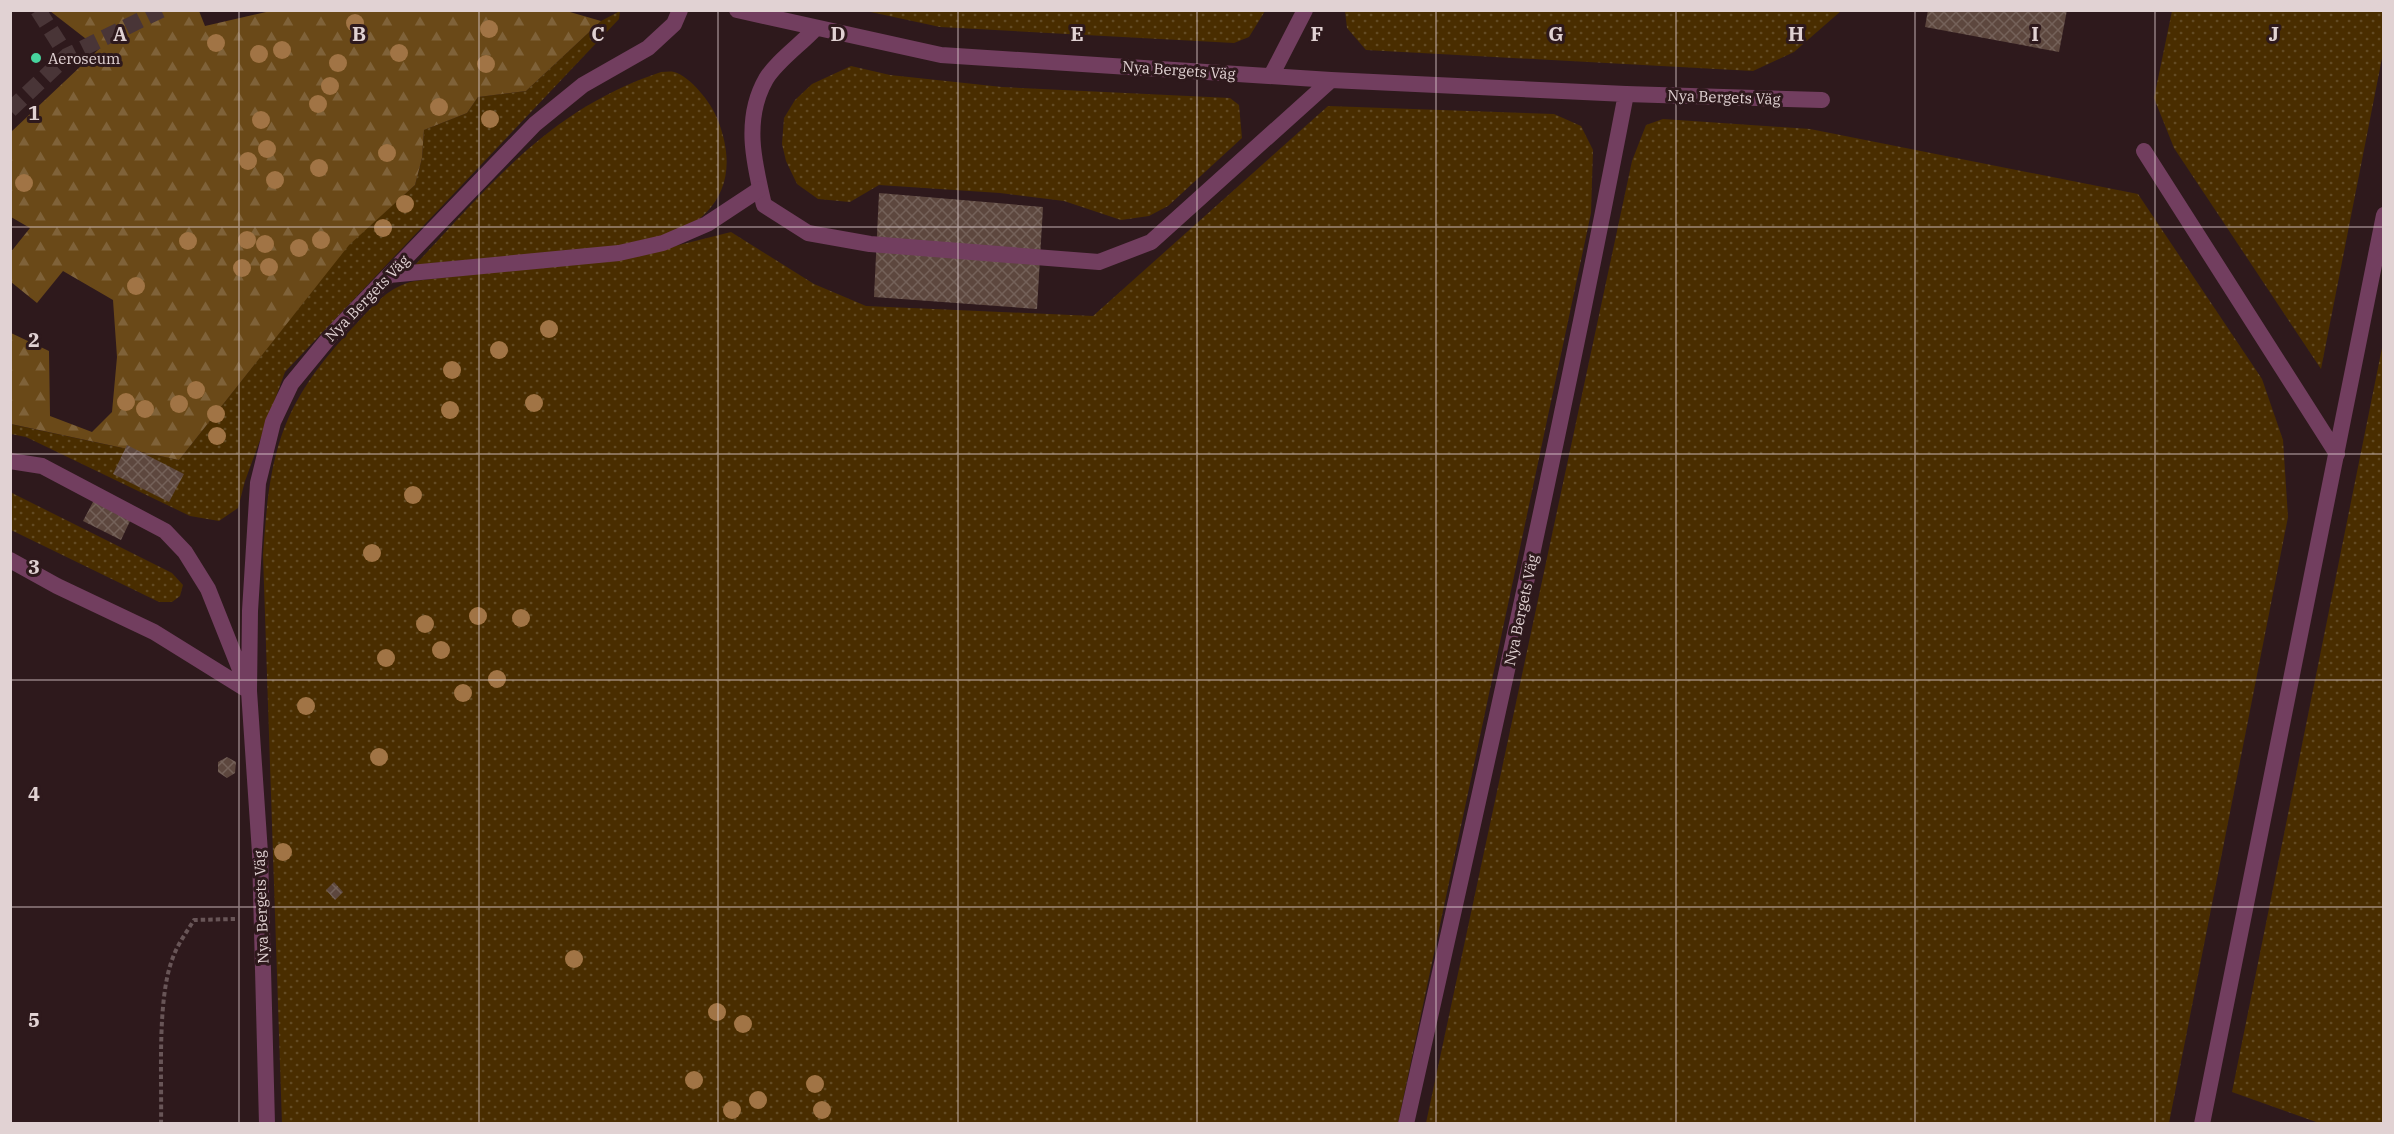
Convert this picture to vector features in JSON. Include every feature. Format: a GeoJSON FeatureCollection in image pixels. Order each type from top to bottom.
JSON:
{"type":"FeatureCollection","features":[{"type":"Feature","properties":{"kind":"street","name":"Nya Bergets Väg"},"geometry":{"type":"LineString","coordinates":[[267,1124],[260,852],[249,691],[250,611],[258,483],[273,422],[291,384],[333,333],[535,124],[584,85],[648,48],[674,24],[680,10]]}},
{"type":"Feature","properties":{"kind":"street","name":"Nya Bergets Väg"},"geometry":{"type":"LineString","coordinates":[[737,10],[941,55],[1330,80],[1626,94],[1822,100]]}},
{"type":"Feature","properties":{"kind":"street"},"geometry":{"type":"LineString","coordinates":[[1271,76],[1305,10]]}},
{"type":"Feature","properties":{"kind":"street"},"geometry":{"type":"LineString","coordinates":[[815,29],[767,78],[753,112],[752,152],[764,205],[808,233],[870,244],[1099,262],[1151,242],[1330,80]]}},
{"type":"Feature","properties":{"kind":"street","name":"Nya Bergets Väg"},"geometry":{"type":"LineString","coordinates":[[1406,1124],[1510,661],[1584,313],[1626,94]]}},
{"type":"Feature","properties":{"kind":"street"},"geometry":{"type":"LineString","coordinates":[[2144,151],[2337,454]]}},
{"type":"Feature","properties":{"kind":"street"},"geometry":{"type":"LineString","coordinates":[[389,275],[619,253],[663,243],[707,224],[760,189]]}},
{"type":"Feature","properties":{"kind":"street"},"geometry":{"type":"LineString","coordinates":[[2202,1124],[2384,215]]}},
{"type":"Feature","properties":{"kind":"street"},"geometry":{"type":"LineString","coordinates":[[10,461],[42,466],[165,531],[185,552],[208,589],[249,691]]}},
{"type":"Feature","properties":{"kind":"street"},"geometry":{"type":"LineString","coordinates":[[10,560],[57,586],[154,632],[249,691]]}},
{"type":"Feature","properties":{"kind":"path"},"geometry":{"type":"LineString","coordinates":[[161,1124],[164,996],[170,963],[178,945],[194,920],[262,919]]}},
{"type":"Feature","properties":{"kind":"shaded area"},"geometry":{"type":"Polygon","coordinates":[[[1345,10],[1841,11],[1794,52],[1753,71],[1366,50],[1347,28],[1345,10]]]}},
{"type":"Feature","properties":{"kind":"shaded area"},"geometry":{"type":"Polygon","coordinates":[[[620,11],[619,19],[285,372],[245,481],[238,508],[219,521],[190,516],[26,437],[11,434],[10,424],[179,460],[349,244],[415,185],[422,158],[424,130],[467,113],[478,97],[526,91],[601,21],[620,11]]]}},
{"type":"Feature","properties":{"kind":"shaded area"},"geometry":{"type":"Polygon","coordinates":[[[866,11],[1265,11],[1249,37],[1234,43],[940,27],[866,11]]]}},
{"type":"Feature","properties":{"kind":"shaded area"},"geometry":{"type":"Polygon","coordinates":[[[2172,11],[2383,11],[2383,53],[2321,369],[2174,148],[2154,98],[2172,11]]]}},
{"type":"Feature","properties":{"kind":"shaded area"},"geometry":{"type":"Polygon","coordinates":[[[851,66],[890,75],[1002,87],[1230,98],[1239,105],[1242,138],[1168,206],[1149,216],[1121,220],[1064,201],[1000,193],[879,185],[850,202],[818,199],[797,184],[786,161],[782,144],[784,118],[795,100],[812,84],[851,66]]]}},
{"type":"Feature","properties":{"kind":"shaded area"},"geometry":{"type":"Polygon","coordinates":[[[661,72],[680,75],[700,91],[717,118],[724,141],[727,162],[724,181],[718,197],[707,212],[692,224],[673,235],[631,247],[415,265],[497,178],[555,128],[587,106],[661,72]]]}},
{"type":"Feature","properties":{"kind":"shaded area"},"geometry":{"type":"Polygon","coordinates":[[[1328,106],[1554,114],[1581,126],[1593,150],[1591,213],[1398,1123],[282,1124],[263,555],[266,518],[276,456],[284,429],[296,403],[331,352],[376,303],[397,287],[415,281],[647,253],[731,232],[814,284],[866,306],[1093,316],[1328,106]]]}},
{"type":"Feature","properties":{"kind":"shaded area"},"geometry":{"type":"Polygon","coordinates":[[[1663,119],[1810,129],[2138,194],[2262,379],[2283,440],[2288,517],[2169,1123],[1426,1123],[1632,161],[1646,125],[1663,119]]]}},
{"type":"Feature","properties":{"kind":"shaded area"},"geometry":{"type":"Polygon","coordinates":[[[2383,343],[2383,1123],[2319,1123],[2232,1092],[2383,343]]]}},
{"type":"Feature","properties":{"kind":"shaded area"},"geometry":{"type":"Polygon","coordinates":[[[10,492],[172,573],[183,585],[180,596],[172,602],[159,602],[11,530],[10,492]]]}},
{"type":"Feature","properties":{"kind":"green space"},"geometry":{"type":"Polygon","coordinates":[[[275,10],[563,10],[601,21],[526,91],[478,97],[467,113],[424,130],[422,158],[415,185],[349,245],[179,460],[11,424],[11,333],[49,351],[50,416],[92,432],[112,412],[117,357],[113,300],[63,271],[37,303],[11,282],[10,253],[30,228],[11,217],[11,132],[99,49],[50,11],[199,11],[205,26],[275,10]]]}},
{"type":"Feature","properties":{"kind":"building"},"geometry":{"type":"Polygon","coordinates":[[[1928,10],[2067,10],[2059,52],[1925,27],[1928,10]]]}},
{"type":"Feature","properties":{"kind":"building"},"geometry":{"type":"Polygon","coordinates":[[[879,193],[1043,207],[1037,309],[874,297],[879,193]]]}},
{"type":"Feature","properties":{"kind":"building"},"geometry":{"type":"Polygon","coordinates":[[[127,445],[184,474],[169,502],[113,474],[127,445]]]}},
{"type":"Feature","properties":{"kind":"building"},"geometry":{"type":"Polygon","coordinates":[[[94,500],[131,519],[121,540],[83,521],[94,500]]]}},
{"type":"Feature","properties":{"kind":"building"},"geometry":{"type":"Polygon","coordinates":[[[227,757],[236,762],[235,773],[227,778],[218,772],[218,762],[227,757]]]}},
{"type":"Feature","properties":{"kind":"building"},"geometry":{"type":"Polygon","coordinates":[[[334,882],[343,892],[335,900],[326,890],[334,882]]]}},
{"type":"Feature","properties":{"kind":"tunnel"},"geometry":{"type":"LineString","coordinates":[[38,10],[67,56]]}},
{"type":"Feature","properties":{"kind":"tunnel"},"geometry":{"type":"LineString","coordinates":[[10,110],[67,56],[161,10]]}},
{"type":"Feature","properties":{"kind":"place","name":"Aeroseum"},"geometry":{"type":"Point","coordinates":[36,58]}}]}
